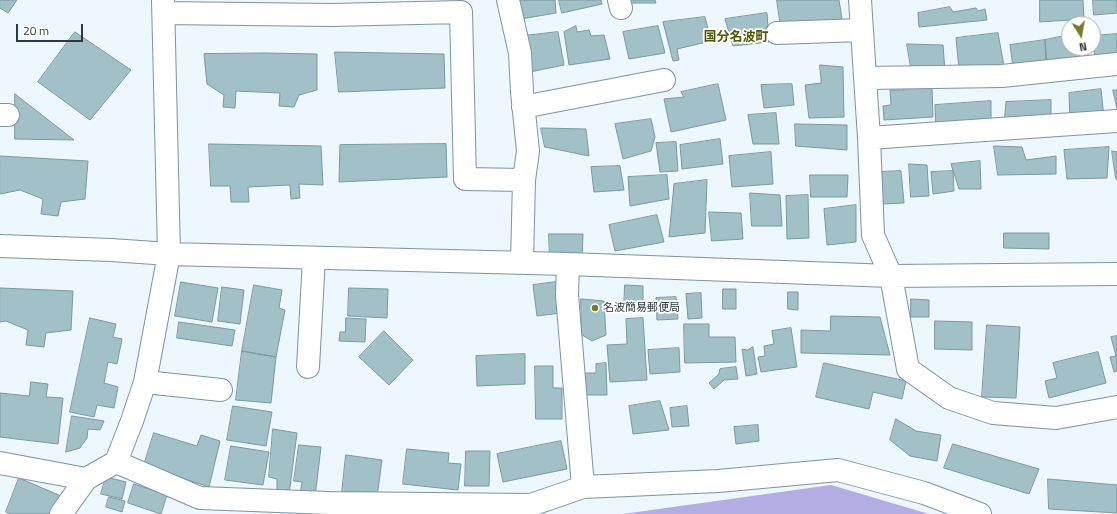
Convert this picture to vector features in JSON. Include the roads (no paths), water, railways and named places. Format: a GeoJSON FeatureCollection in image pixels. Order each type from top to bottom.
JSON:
{"type":"FeatureCollection","features":[{"type":"Feature","properties":{"kind":"street"},"geometry":{"type":"LineString","coordinates":[[508,0],[520,53],[523,107],[528,151],[524,180],[522,263]]}},
{"type":"Feature","properties":{"kind":"street"},"geometry":{"type":"LineString","coordinates":[[860,0],[872,235],[891,276],[908,369],[949,398],[993,413],[1056,418],[1117,407]]}},
{"type":"Feature","properties":{"kind":"street"},"geometry":{"type":"LineString","coordinates":[[61,514],[86,479],[116,462],[145,382],[169,254],[163,7],[219,7],[331,14],[461,6],[465,180],[524,180]]}},
{"type":"Feature","properties":{"kind":"street"},"geometry":{"type":"LineString","coordinates":[[777,33],[862,30]]}},
{"type":"Feature","properties":{"kind":"street"},"geometry":{"type":"LineString","coordinates":[[865,78],[1002,76],[1094,65],[1117,64]]}},
{"type":"Feature","properties":{"kind":"street"},"geometry":{"type":"LineString","coordinates":[[523,107],[664,80]]}},
{"type":"Feature","properties":{"kind":"street"},"geometry":{"type":"LineString","coordinates":[[868,138],[1117,121]]}},
{"type":"Feature","properties":{"kind":"street"},"geometry":{"type":"LineString","coordinates":[[0,246],[110,250],[169,254],[568,264],[891,276],[1117,274]]}},
{"type":"Feature","properties":{"kind":"street"},"geometry":{"type":"LineString","coordinates":[[308,367],[314,258]]}},
{"type":"Feature","properties":{"kind":"street"},"geometry":{"type":"LineString","coordinates":[[568,264],[567,294],[583,487]]}},
{"type":"Feature","properties":{"kind":"street"},"geometry":{"type":"LineString","coordinates":[[145,382],[221,390]]}},
{"type":"Feature","properties":{"kind":"street"},"geometry":{"type":"LineString","coordinates":[[116,462],[200,498],[308,508],[531,505],[583,487],[718,481],[838,470],[924,493],[980,514]]}},
{"type":"Feature","properties":{"kind":"street"},"geometry":{"type":"LineString","coordinates":[[0,464],[86,479]]}},
{"type":"Feature","properties":{"kind":"place","name":"名波簡易郵便局"},"geometry":{"type":"Point","coordinates":[595,308]}},
{"type":"Feature","properties":{"kind":"district","name":"国分名波町"},"geometry":{"type":"Point","coordinates":[736,38]}}]}
